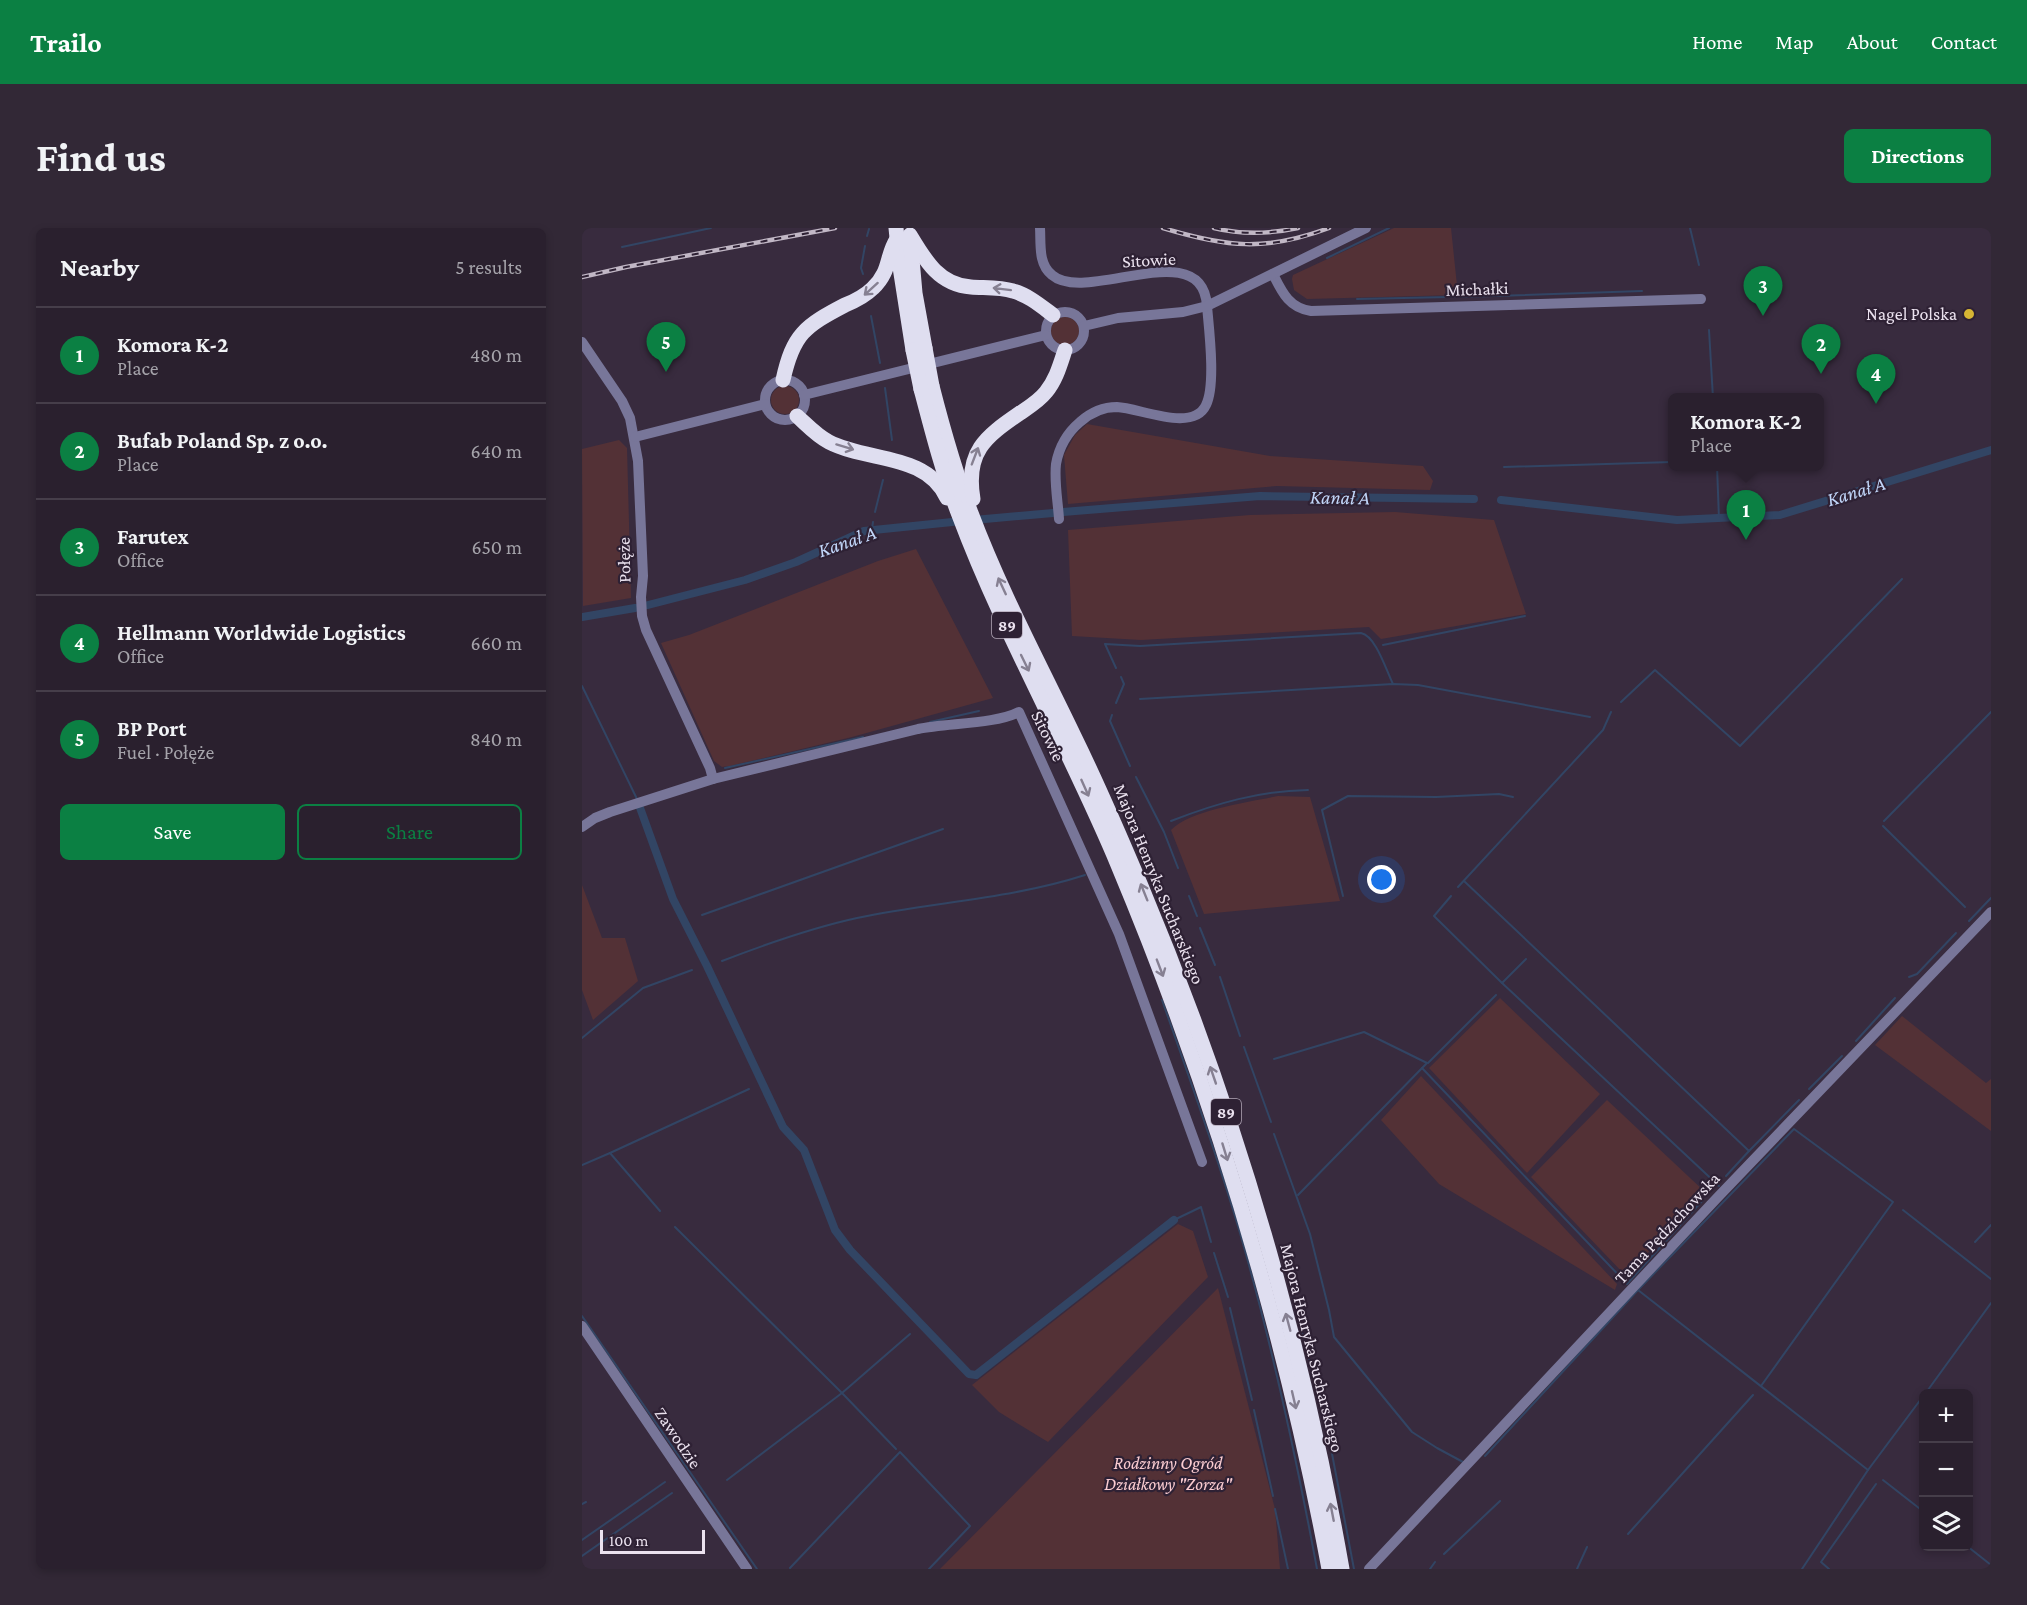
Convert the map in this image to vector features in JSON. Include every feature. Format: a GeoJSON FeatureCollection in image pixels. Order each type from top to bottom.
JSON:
{"type":"FeatureCollection","features":[{"type":"Feature","properties":{"kind":"highway"},"geometry":{"type":"LineString","coordinates":[[783,380],[790,352],[799,336],[823,316],[859,299],[875,287],[887,268],[893,245],[903,232],[930,266],[949,282],[966,287],[1014,291],[1028,297],[1053,315]]}},
{"type":"Feature","properties":{"kind":"highway","name":"Majora Henryka Sucharskiego"},"geometry":{"type":"LineString","coordinates":[[903,232],[919,349],[927,387],[964,513],[1116,859],[1169,991],[1211,1107],[1245,1215],[1284,1359],[1312,1479],[1329,1569]]}},
{"type":"Feature","properties":{"kind":"highway"},"geometry":{"type":"LineString","coordinates":[[796,416],[830,442],[915,467],[938,484],[953,510],[964,513],[974,504],[970,475],[979,446],[997,428],[1045,394],[1055,378],[1065,350]]}},
{"type":"Feature","properties":{"kind":"highway","name":"Majora Henryka Sucharskiego"},"geometry":{"type":"LineString","coordinates":[[981,552],[1111,816],[1160,934],[1210,1066],[1252,1194],[1289,1325],[1317,1444],[1342,1569]]}},
{"type":"Feature","properties":{"kind":"street","name":"Sitowie"},"geometry":{"type":"LineString","coordinates":[[1040,228],[1044,265],[1052,275],[1061,280],[1083,282],[1181,273],[1190,275],[1202,286],[1207,306],[1211,379],[1206,406],[1199,414],[1190,418],[1117,407],[1102,409],[1087,416],[1071,429],[1060,448],[1056,466],[1059,519]]}},
{"type":"Feature","properties":{"kind":"street"},"geometry":{"type":"LineString","coordinates":[[1084,326],[1118,318],[1183,312],[1207,306],[1366,228]]}},
{"type":"Feature","properties":{"kind":"street","name":"Michałki"},"geometry":{"type":"LineString","coordinates":[[1273,274],[1283,294],[1292,304],[1302,310],[1311,311],[1701,299]]}},
{"type":"Feature","properties":{"kind":"street"},"geometry":{"type":"LineString","coordinates":[[1059,312],[1072,312],[1077,315],[1084,326],[1082,341],[1075,348],[1065,350],[1055,347],[1046,335],[1048,322],[1053,315],[1059,312]]}},
{"type":"Feature","properties":{"kind":"street"},"geometry":{"type":"LineString","coordinates":[[804,395],[1046,335]]}},
{"type":"Feature","properties":{"kind":"street","name":"Połęże"},"geometry":{"type":"LineString","coordinates":[[582,342],[622,401],[630,418],[638,461],[643,576],[642,616],[646,630],[713,779]]}},
{"type":"Feature","properties":{"kind":"street"},"geometry":{"type":"LineString","coordinates":[[783,380],[797,384],[804,395],[802,409],[796,416],[789,419],[780,419],[769,412],[765,404],[765,395],[770,386],[783,380]]}},
{"type":"Feature","properties":{"kind":"street"},"geometry":{"type":"LineString","coordinates":[[635,437],[765,404]]}},
{"type":"Feature","properties":{"kind":"street","name":"Sitowie"},"geometry":{"type":"LineString","coordinates":[[582,827],[610,812],[713,779],[918,729],[942,724],[1007,718],[1020,712],[1119,934],[1202,1162]]}},
{"type":"Feature","properties":{"kind":"street","name":"Tama Pędzichowska"},"geometry":{"type":"LineString","coordinates":[[1370,1569],[1709,1207],[1991,912]]}},
{"type":"Feature","properties":{"kind":"street","name":"Zawodzie"},"geometry":{"type":"LineString","coordinates":[[582,1326],[747,1569]]}},
{"type":"Feature","properties":{"kind":"green space"},"geometry":{"type":"Polygon","coordinates":[[[1394,228],[1451,228],[1458,295],[1307,299],[1294,290],[1293,275],[1394,228]]]}},
{"type":"Feature","properties":{"kind":"green space"},"geometry":{"type":"Polygon","coordinates":[[[1065,317],[1075,321],[1079,331],[1075,341],[1065,345],[1055,341],[1051,331],[1055,321],[1065,317]]]}},
{"type":"Feature","properties":{"kind":"green space"},"geometry":{"type":"Polygon","coordinates":[[[785,386],[795,390],[799,400],[795,410],[785,414],[775,410],[771,400],[775,390],[785,386]]]}},
{"type":"Feature","properties":{"kind":"green space"},"geometry":{"type":"Polygon","coordinates":[[[1087,424],[1270,456],[1423,466],[1433,481],[1430,490],[1277,486],[1068,504],[1064,455],[1075,435],[1087,424]]]}},
{"type":"Feature","properties":{"kind":"green space"},"geometry":{"type":"Polygon","coordinates":[[[619,440],[627,448],[631,598],[583,606],[582,449],[619,440]]]}},
{"type":"Feature","properties":{"kind":"green space"},"geometry":{"type":"Polygon","coordinates":[[[1395,512],[1494,520],[1526,614],[1381,639],[1369,627],[1141,640],[1072,636],[1068,530],[1250,515],[1395,512]]]}},
{"type":"Feature","properties":{"kind":"green space"},"geometry":{"type":"Polygon","coordinates":[[[916,549],[993,698],[852,737],[730,766],[722,767],[714,761],[661,643],[689,635],[878,561],[916,549]]]}},
{"type":"Feature","properties":{"kind":"green space"},"geometry":{"type":"Polygon","coordinates":[[[1278,796],[1310,797],[1340,901],[1204,914],[1171,830],[1180,823],[1206,812],[1278,796]]]}},
{"type":"Feature","properties":{"kind":"green space"},"geometry":{"type":"Polygon","coordinates":[[[582,885],[602,938],[625,938],[638,981],[593,1020],[582,990],[582,885]]]}},
{"type":"Feature","properties":{"kind":"green space"},"geometry":{"type":"Polygon","coordinates":[[[1500,998],[1600,1094],[1527,1173],[1429,1068],[1500,998]]]}},
{"type":"Feature","properties":{"kind":"green space"},"geometry":{"type":"Polygon","coordinates":[[[1902,1016],[1986,1083],[1991,1079],[1991,1131],[1875,1045],[1902,1016]]]}},
{"type":"Feature","properties":{"kind":"green space"},"geometry":{"type":"Polygon","coordinates":[[[1421,1076],[1617,1284],[1615,1290],[1439,1184],[1381,1120],[1421,1076]]]}},
{"type":"Feature","properties":{"kind":"green space"},"geometry":{"type":"Polygon","coordinates":[[[1607,1100],[1705,1192],[1626,1276],[1531,1177],[1607,1100]]]}},
{"type":"Feature","properties":{"kind":"green space"},"geometry":{"type":"Polygon","coordinates":[[[1178,1224],[1193,1231],[1208,1277],[1048,1442],[999,1412],[972,1385],[1178,1224]]]}},
{"type":"Feature","properties":{"kind":"green space","name":"Rodzinny Ogród Działkowy \"Zorza\""},"geometry":{"type":"Polygon","coordinates":[[[1218,1288],[1275,1509],[1280,1569],[940,1569],[1218,1288]]]}},
{"type":"Feature","properties":{"kind":"waterway"},"geometry":{"type":"LineString","coordinates":[[622,247],[711,228]]}},
{"type":"Feature","properties":{"kind":"waterway"},"geometry":{"type":"LineString","coordinates":[[1327,258],[1389,228]]}},
{"type":"Feature","properties":{"kind":"waterway"},"geometry":{"type":"LineString","coordinates":[[1690,228],[1699,265]]}},
{"type":"Feature","properties":{"kind":"waterway"},"geometry":{"type":"LineString","coordinates":[[867,236],[869,229]]}},
{"type":"Feature","properties":{"kind":"waterway"},"geometry":{"type":"LineString","coordinates":[[863,274],[861,268],[865,246]]}},
{"type":"Feature","properties":{"kind":"waterway"},"geometry":{"type":"LineString","coordinates":[[1357,299],[1642,291]]}},
{"type":"Feature","properties":{"kind":"waterway"},"geometry":{"type":"LineString","coordinates":[[871,316],[880,363]]}},
{"type":"Feature","properties":{"kind":"waterway"},"geometry":{"type":"LineString","coordinates":[[1709,330],[1713,393]]}},
{"type":"Feature","properties":{"kind":"waterway"},"geometry":{"type":"LineString","coordinates":[[885,388],[892,440]]}},
{"type":"Feature","properties":{"kind":"waterway","name":"Kanał A"},"geometry":{"type":"LineString","coordinates":[[1501,500],[1677,520],[1780,515],[1991,450]]}},
{"type":"Feature","properties":{"kind":"waterway"},"geometry":{"type":"LineString","coordinates":[[1504,467],[1668,462]]}},
{"type":"Feature","properties":{"kind":"waterway"},"geometry":{"type":"LineString","coordinates":[[1717,471],[1719,519]]}},
{"type":"Feature","properties":{"kind":"waterway"},"geometry":{"type":"LineString","coordinates":[[875,512],[883,480]]}},
{"type":"Feature","properties":{"kind":"waterway","name":"Kanał A"},"geometry":{"type":"LineString","coordinates":[[1063,512],[1260,496],[1474,499]]}},
{"type":"Feature","properties":{"kind":"waterway","name":"Kanał A"},"geometry":{"type":"LineString","coordinates":[[974,520],[1053,513]]}},
{"type":"Feature","properties":{"kind":"waterway","name":"Kanał A"},"geometry":{"type":"LineString","coordinates":[[648,605],[745,580],[796,562],[864,531],[962,521]]}},
{"type":"Feature","properties":{"kind":"waterway","name":"Kanał A"},"geometry":{"type":"LineString","coordinates":[[872,529],[873,522]]}},
{"type":"Feature","properties":{"kind":"waterway"},"geometry":{"type":"LineString","coordinates":[[1621,702],[1655,670],[1740,746],[1902,579]]}},
{"type":"Feature","properties":{"kind":"waterway","name":"Kanał A"},"geometry":{"type":"LineString","coordinates":[[582,617],[635,608]]}},
{"type":"Feature","properties":{"kind":"waterway"},"geometry":{"type":"LineString","coordinates":[[1383,645],[1525,616]]}},
{"type":"Feature","properties":{"kind":"waterway"},"geometry":{"type":"LineString","coordinates":[[1116,668],[1105,644],[1140,646],[1361,633],[1366,635],[1376,647],[1393,684]]}},
{"type":"Feature","properties":{"kind":"waterway"},"geometry":{"type":"LineString","coordinates":[[1116,703],[1124,684],[1121,677]]}},
{"type":"Feature","properties":{"kind":"waterway"},"geometry":{"type":"LineString","coordinates":[[1140,699],[1393,684],[1418,685],[1590,717]]}},
{"type":"Feature","properties":{"kind":"waterway"},"geometry":{"type":"LineString","coordinates":[[582,686],[637,799]]}},
{"type":"Feature","properties":{"kind":"waterway"},"geometry":{"type":"LineString","coordinates":[[930,722],[979,711]]}},
{"type":"Feature","properties":{"kind":"waterway"},"geometry":{"type":"LineString","coordinates":[[1458,887],[1603,730],[1611,712]]}},
{"type":"Feature","properties":{"kind":"waterway"},"geometry":{"type":"LineString","coordinates":[[1884,821],[1991,712]]}},
{"type":"Feature","properties":{"kind":"waterway"},"geometry":{"type":"LineString","coordinates":[[1112,715],[1110,721],[1130,766]]}},
{"type":"Feature","properties":{"kind":"waterway"},"geometry":{"type":"LineString","coordinates":[[725,768],[863,737]]}},
{"type":"Feature","properties":{"kind":"waterway"},"geometry":{"type":"LineString","coordinates":[[1136,777],[1164,832],[1178,868]]}},
{"type":"Feature","properties":{"kind":"waterway"},"geometry":{"type":"LineString","coordinates":[[1171,821],[1238,799],[1308,790]]}},
{"type":"Feature","properties":{"kind":"waterway"},"geometry":{"type":"LineString","coordinates":[[1343,896],[1322,810],[1348,796],[1436,797],[1499,794],[1513,797]]}},
{"type":"Feature","properties":{"kind":"waterway"},"geometry":{"type":"LineString","coordinates":[[639,805],[673,899],[783,1127],[804,1150],[835,1230],[850,1250],[969,1374],[976,1375],[1174,1220]]}},
{"type":"Feature","properties":{"kind":"waterway"},"geometry":{"type":"LineString","coordinates":[[1883,826],[1965,907]]}},
{"type":"Feature","properties":{"kind":"waterway"},"geometry":{"type":"LineString","coordinates":[[702,915],[943,829]]}},
{"type":"Feature","properties":{"kind":"waterway"},"geometry":{"type":"LineString","coordinates":[[722,961],[840,922],[1029,890],[1085,875]]}},
{"type":"Feature","properties":{"kind":"waterway"},"geometry":{"type":"LineString","coordinates":[[1464,881],[1749,1151],[1799,1100]]}},
{"type":"Feature","properties":{"kind":"waterway"},"geometry":{"type":"LineString","coordinates":[[1189,896],[1197,916]]}},
{"type":"Feature","properties":{"kind":"waterway"},"geometry":{"type":"LineString","coordinates":[[1451,896],[1434,916],[1502,983],[1526,959]]}},
{"type":"Feature","properties":{"kind":"waterway"},"geometry":{"type":"LineString","coordinates":[[1969,921],[1991,898]]}},
{"type":"Feature","properties":{"kind":"waterway"},"geometry":{"type":"LineString","coordinates":[[1200,928],[1215,965]]}},
{"type":"Feature","properties":{"kind":"waterway"},"geometry":{"type":"LineString","coordinates":[[1909,977],[1917,974],[1956,933]]}},
{"type":"Feature","properties":{"kind":"waterway"},"geometry":{"type":"LineString","coordinates":[[582,1038],[643,988],[692,970]]}},
{"type":"Feature","properties":{"kind":"waterway"},"geometry":{"type":"LineString","coordinates":[[1220,977],[1240,1036]]}},
{"type":"Feature","properties":{"kind":"waterway"},"geometry":{"type":"LineString","coordinates":[[1502,983],[1719,1186]]}},
{"type":"Feature","properties":{"kind":"waterway"},"geometry":{"type":"LineString","coordinates":[[1428,1063],[1496,995]]}},
{"type":"Feature","properties":{"kind":"waterway"},"geometry":{"type":"LineString","coordinates":[[1856,1041],[1895,998]]}},
{"type":"Feature","properties":{"kind":"waterway"},"geometry":{"type":"LineString","coordinates":[[1162,1000],[1222,1174],[1252,1275],[1283,1400],[1317,1569]]}},
{"type":"Feature","properties":{"kind":"waterway"},"geometry":{"type":"LineString","coordinates":[[1274,1059],[1364,1032],[1427,1063],[1298,1195]]}},
{"type":"Feature","properties":{"kind":"waterway"},"geometry":{"type":"LineString","coordinates":[[1244,1047],[1271,1122]]}},
{"type":"Feature","properties":{"kind":"waterway"},"geometry":{"type":"LineString","coordinates":[[1809,1089],[1842,1056]]}},
{"type":"Feature","properties":{"kind":"waterway"},"geometry":{"type":"LineString","coordinates":[[1422,1068],[1627,1284],[1703,1200]]}},
{"type":"Feature","properties":{"kind":"waterway"},"geometry":{"type":"LineString","coordinates":[[610,1153],[749,1089]]}},
{"type":"Feature","properties":{"kind":"waterway"},"geometry":{"type":"LineString","coordinates":[[1638,1290],[1794,1129],[1893,1202],[1761,1386]]}},
{"type":"Feature","properties":{"kind":"waterway"},"geometry":{"type":"LineString","coordinates":[[1274,1134],[1310,1234],[1334,1337],[1412,1432],[1463,1462]]}},
{"type":"Feature","properties":{"kind":"waterway"},"geometry":{"type":"LineString","coordinates":[[1726,1176],[1749,1151]]}},
{"type":"Feature","properties":{"kind":"waterway"},"geometry":{"type":"LineString","coordinates":[[582,1165],[610,1153],[660,1211]]}},
{"type":"Feature","properties":{"kind":"waterway"},"geometry":{"type":"LineString","coordinates":[[1174,1220],[1201,1207],[1211,1242]]}},
{"type":"Feature","properties":{"kind":"waterway"},"geometry":{"type":"LineString","coordinates":[[1903,1210],[1991,1279]]}},
{"type":"Feature","properties":{"kind":"waterway"},"geometry":{"type":"LineString","coordinates":[[1975,1242],[1991,1225]]}},
{"type":"Feature","properties":{"kind":"waterway"},"geometry":{"type":"LineString","coordinates":[[675,1227],[842,1393],[727,1480]]}},
{"type":"Feature","properties":{"kind":"waterway"},"geometry":{"type":"LineString","coordinates":[[1214,1253],[1228,1297]]}},
{"type":"Feature","properties":{"kind":"waterway"},"geometry":{"type":"LineString","coordinates":[[1290,1283],[1329,1438],[1354,1569]]}},
{"type":"Feature","properties":{"kind":"waterway"},"geometry":{"type":"LineString","coordinates":[[1485,1456],[1638,1290],[1868,1470],[1802,1569]]}},
{"type":"Feature","properties":{"kind":"waterway"},"geometry":{"type":"LineString","coordinates":[[1929,1389],[1991,1303]]}},
{"type":"Feature","properties":{"kind":"waterway"},"geometry":{"type":"LineString","coordinates":[[1230,1308],[1252,1400]]}},
{"type":"Feature","properties":{"kind":"waterway"},"geometry":{"type":"LineString","coordinates":[[582,1316],[757,1569]]}},
{"type":"Feature","properties":{"kind":"waterway"},"geometry":{"type":"LineString","coordinates":[[896,1449],[842,1393],[910,1334]]}},
{"type":"Feature","properties":{"kind":"waterway"},"geometry":{"type":"LineString","coordinates":[[1628,1534],[1753,1395]]}},
{"type":"Feature","properties":{"kind":"waterway"},"geometry":{"type":"LineString","coordinates":[[1868,1470],[1919,1402]]}},
{"type":"Feature","properties":{"kind":"waterway"},"geometry":{"type":"LineString","coordinates":[[1254,1410],[1273,1496]]}},
{"type":"Feature","properties":{"kind":"waterway"},"geometry":{"type":"LineString","coordinates":[[790,1568],[900,1452],[970,1526],[929,1569]]}},
{"type":"Feature","properties":{"kind":"waterway"},"geometry":{"type":"LineString","coordinates":[[1883,1480],[1919,1508]]}},
{"type":"Feature","properties":{"kind":"waterway"},"geometry":{"type":"LineString","coordinates":[[582,1540],[665,1482]]}},
{"type":"Feature","properties":{"kind":"waterway"},"geometry":{"type":"LineString","coordinates":[[1829,1569],[1821,1562],[1876,1484]]}},
{"type":"Feature","properties":{"kind":"waterway"},"geometry":{"type":"LineString","coordinates":[[582,1556],[672,1493]]}},
{"type":"Feature","properties":{"kind":"waterway"},"geometry":{"type":"LineString","coordinates":[[1444,1554],[1500,1501]]}},
{"type":"Feature","properties":{"kind":"waterway"},"geometry":{"type":"LineString","coordinates":[[582,1504],[586,1502]]}},
{"type":"Feature","properties":{"kind":"waterway"},"geometry":{"type":"LineString","coordinates":[[1275,1509],[1288,1569]]}},
{"type":"Feature","properties":{"kind":"waterway"},"geometry":{"type":"LineString","coordinates":[[1577,1569],[1587,1547]]}},
{"type":"Feature","properties":{"kind":"waterway"},"geometry":{"type":"LineString","coordinates":[[1973,1551],[1991,1565]]}},
{"type":"Feature","properties":{"kind":"waterway"},"geometry":{"type":"LineString","coordinates":[[1430,1569],[1435,1562]]}},
{"type":"Feature","properties":{"kind":"railway"},"geometry":{"type":"LineString","coordinates":[[582,277],[835,228]]}},
{"type":"Feature","properties":{"kind":"railway"},"geometry":{"type":"LineString","coordinates":[[1163,228],[1226,243],[1246,244],[1285,241],[1329,228]]}},
{"type":"Feature","properties":{"kind":"railway"},"geometry":{"type":"LineString","coordinates":[[1214,228],[1256,233],[1298,228]]}},
{"type":"Feature","properties":{"kind":"place","name":"Nagel Polska"},"geometry":{"type":"Point","coordinates":[1969,314]}},
{"type":"Feature","properties":{"kind":"place","name":"Farutex"},"geometry":{"type":"Point","coordinates":[1763,316]}},
{"type":"Feature","properties":{"kind":"place","name":"BP Port"},"geometry":{"type":"Point","coordinates":[666,372]}},
{"type":"Feature","properties":{"kind":"place","name":"Bufab Poland Sp. z o.o."},"geometry":{"type":"Point","coordinates":[1821,374]}},
{"type":"Feature","properties":{"kind":"place","name":"Hellmann Worldwide Logistics"},"geometry":{"type":"Point","coordinates":[1876,404]}},
{"type":"Feature","properties":{"kind":"place","name":"Komora K-2"},"geometry":{"type":"Point","coordinates":[1746,540]}}]}
